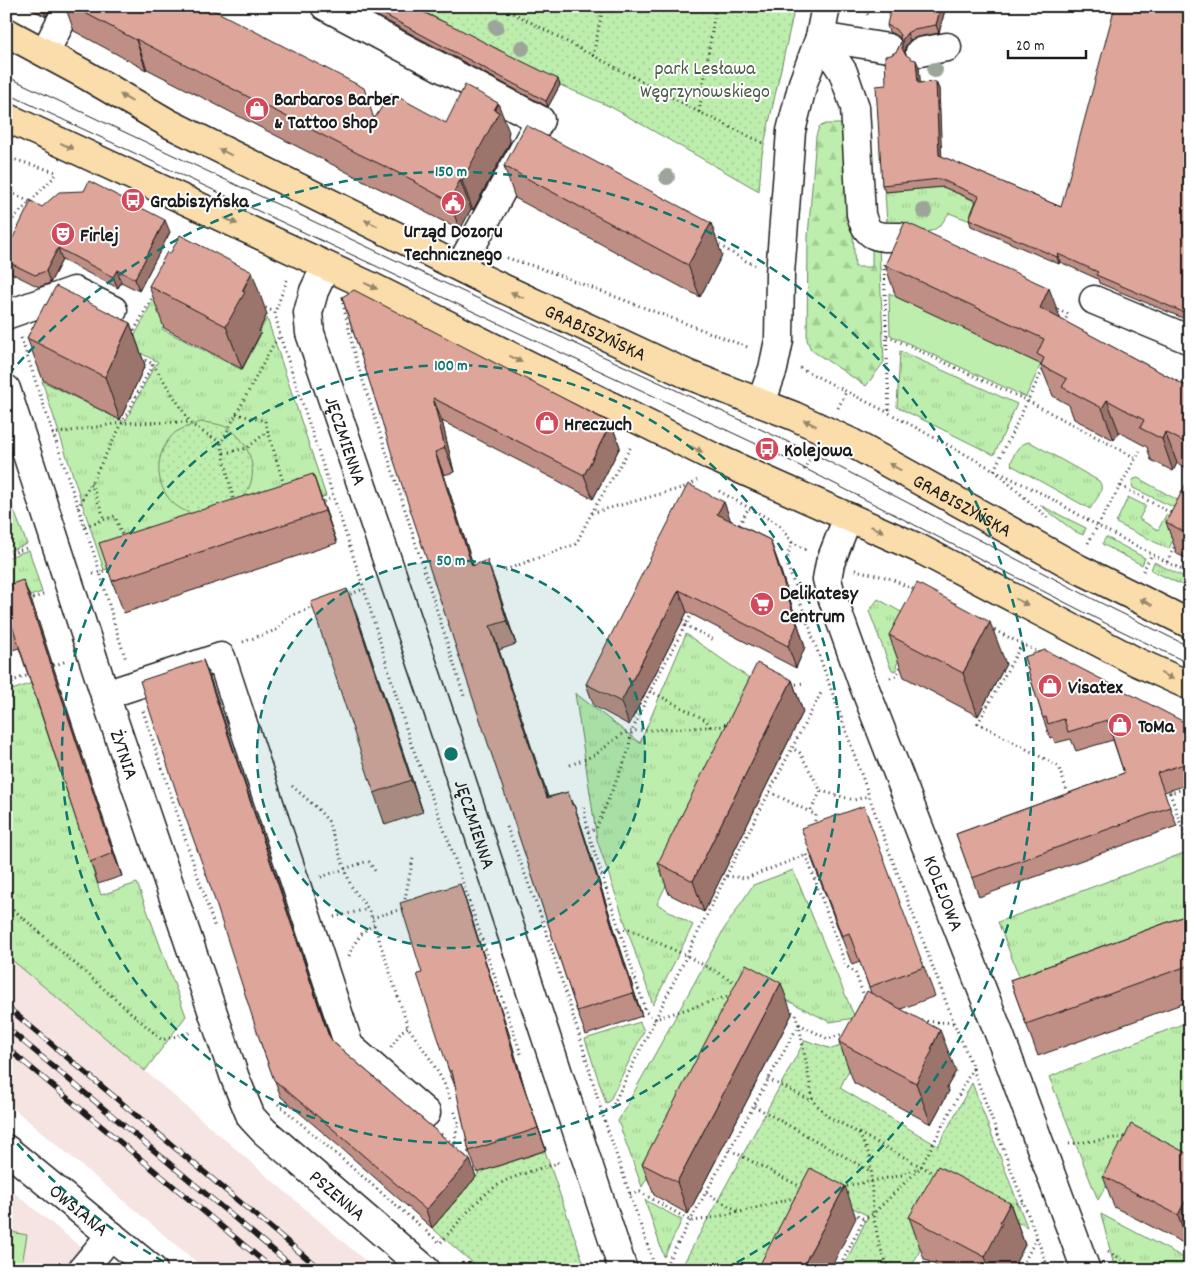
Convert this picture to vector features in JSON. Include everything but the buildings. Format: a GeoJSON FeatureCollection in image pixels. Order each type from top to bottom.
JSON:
{"type":"FeatureCollection","features":[{"type":"Feature","properties":{"kind":"main road","name":"GRABISZYŃSKA"},"geometry":{"type":"LineString","coordinates":[[6,32],[168,123],[465,257],[689,375],[825,430],[864,449],[1079,569],[1190,624]]}},
{"type":"Feature","properties":{"kind":"main road"},"geometry":{"type":"LineString","coordinates":[[12,126],[370,286],[703,452],[918,548],[1137,662],[1190,686]]}},
{"type":"Feature","properties":{"kind":"street"},"geometry":{"type":"LineString","coordinates":[[44,52],[68,6]]}},
{"type":"Feature","properties":{"kind":"street"},"geometry":{"type":"LineString","coordinates":[[325,6],[540,120],[465,257]]}},
{"type":"Feature","properties":{"kind":"street"},"geometry":{"type":"LineString","coordinates":[[761,403],[776,358],[779,340],[780,274],[790,138],[803,83],[820,37],[826,6]]}},
{"type":"Feature","properties":{"kind":"street"},"geometry":{"type":"LineString","coordinates":[[820,37],[888,48]]}},
{"type":"Feature","properties":{"kind":"street"},"geometry":{"type":"LineString","coordinates":[[820,37],[843,72],[855,107],[861,214],[864,226],[871,234],[882,237],[900,237]]}},
{"type":"Feature","properties":{"kind":"street"},"geometry":{"type":"LineString","coordinates":[[920,52],[947,47]]}},
{"type":"Feature","properties":{"kind":"street","name":"JĘCZMIENNA"},"geometry":{"type":"LineString","coordinates":[[326,266],[314,291],[308,313],[310,333],[434,697],[623,1270]]}},
{"type":"Feature","properties":{"kind":"street"},"geometry":{"type":"LineString","coordinates":[[9,314],[74,291],[113,310]]}},
{"type":"Feature","properties":{"kind":"street"},"geometry":{"type":"LineString","coordinates":[[1094,300],[1190,340]]}},
{"type":"Feature","properties":{"kind":"street","name":"ŻYTNIA"},"geometry":{"type":"LineString","coordinates":[[6,388],[20,432],[57,589],[105,695],[235,1078],[251,1117]]}},
{"type":"Feature","properties":{"kind":"street","name":"KOLEJOWA"},"geometry":{"type":"LineString","coordinates":[[848,517],[830,563],[827,579],[830,590],[862,682],[1006,1053],[1094,1259]]}},
{"type":"Feature","properties":{"kind":"street"},"geometry":{"type":"LineString","coordinates":[[105,695],[221,657],[349,1046],[426,1113]]}},
{"type":"Feature","properties":{"kind":"street","name":"PSZENNA"},"geometry":{"type":"LineString","coordinates":[[251,1117],[264,1131],[426,1270]]}},
{"type":"Feature","properties":{"kind":"street","name":"OWSIANA"},"geometry":{"type":"LineString","coordinates":[[6,1149],[153,1270]]}},
{"type":"Feature","properties":{"kind":"street"},"geometry":{"type":"LineString","coordinates":[[82,1270],[111,1235]]}},
{"type":"Feature","properties":{"kind":"path"},"geometry":{"type":"LineString","coordinates":[[500,6],[699,112],[768,146]]}},
{"type":"Feature","properties":{"kind":"path"},"geometry":{"type":"LineString","coordinates":[[593,56],[603,6]]}},
{"type":"Feature","properties":{"kind":"path"},"geometry":{"type":"LineString","coordinates":[[699,112],[716,6]]}},
{"type":"Feature","properties":{"kind":"path"},"geometry":{"type":"LineString","coordinates":[[6,157],[58,173],[6,226]]}},
{"type":"Feature","properties":{"kind":"path"},"geometry":{"type":"LineString","coordinates":[[6,190],[30,202]]}},
{"type":"Feature","properties":{"kind":"path"},"geometry":{"type":"LineString","coordinates":[[713,241],[758,266]]}},
{"type":"Feature","properties":{"kind":"path"},"geometry":{"type":"LineString","coordinates":[[465,257],[540,268],[747,346]]}},
{"type":"Feature","properties":{"kind":"path"},"geometry":{"type":"LineString","coordinates":[[132,337],[157,288]]}},
{"type":"Feature","properties":{"kind":"path"},"geometry":{"type":"LineString","coordinates":[[342,300],[355,357],[464,697]]}},
{"type":"Feature","properties":{"kind":"path"},"geometry":{"type":"LineString","coordinates":[[259,304],[275,312]]}},
{"type":"Feature","properties":{"kind":"path"},"geometry":{"type":"LineString","coordinates":[[1052,307],[1068,314],[1060,332]]}},
{"type":"Feature","properties":{"kind":"path"},"geometry":{"type":"LineString","coordinates":[[9,314],[85,526],[115,626],[217,935]]}},
{"type":"Feature","properties":{"kind":"path"},"geometry":{"type":"LineString","coordinates":[[221,443],[273,345],[280,336]]}},
{"type":"Feature","properties":{"kind":"path"},"geometry":{"type":"LineString","coordinates":[[887,336],[1028,401],[1136,458]]}},
{"type":"Feature","properties":{"kind":"path"},"geometry":{"type":"LineString","coordinates":[[139,357],[153,364],[192,425],[221,443],[235,506]]}},
{"type":"Feature","properties":{"kind":"path"},"geometry":{"type":"LineString","coordinates":[[776,358],[788,362],[1045,495],[1098,526],[1190,574]]}},
{"type":"Feature","properties":{"kind":"path"},"geometry":{"type":"LineString","coordinates":[[78,508],[153,364]]}},
{"type":"Feature","properties":{"kind":"path"},"geometry":{"type":"LineString","coordinates":[[994,470],[1044,366]]}},
{"type":"Feature","properties":{"kind":"path"},"geometry":{"type":"LineString","coordinates":[[778,524],[816,446],[846,392]]}},
{"type":"Feature","properties":{"kind":"path"},"geometry":{"type":"LineString","coordinates":[[236,414],[265,421],[287,493]]}},
{"type":"Feature","properties":{"kind":"path"},"geometry":{"type":"LineString","coordinates":[[20,432],[53,434],[121,424],[190,422]]}},
{"type":"Feature","properties":{"kind":"path"},"geometry":{"type":"LineString","coordinates":[[224,453],[247,448],[268,431]]}},
{"type":"Feature","properties":{"kind":"path"},"geometry":{"type":"LineString","coordinates":[[505,570],[576,544],[631,445],[639,449]]}},
{"type":"Feature","properties":{"kind":"path"},"geometry":{"type":"LineString","coordinates":[[1088,543],[1140,451]]}},
{"type":"Feature","properties":{"kind":"path"},"geometry":{"type":"LineString","coordinates":[[994,470],[1038,511]]}},
{"type":"Feature","properties":{"kind":"path"},"geometry":{"type":"LineString","coordinates":[[689,475],[706,484]]}},
{"type":"Feature","properties":{"kind":"path"},"geometry":{"type":"LineString","coordinates":[[591,514],[689,486],[697,480]]}},
{"type":"Feature","properties":{"kind":"path"},"geometry":{"type":"LineString","coordinates":[[91,483],[105,520]]}},
{"type":"Feature","properties":{"kind":"path"},"geometry":{"type":"LineString","coordinates":[[1121,486],[1178,518]]}},
{"type":"Feature","properties":{"kind":"path"},"geometry":{"type":"LineString","coordinates":[[714,489],[778,524],[792,542],[788,554],[788,564],[869,796],[1049,1270]]}},
{"type":"Feature","properties":{"kind":"path"},"geometry":{"type":"LineString","coordinates":[[317,504],[333,498],[364,589],[409,738],[466,890],[523,1060]]}},
{"type":"Feature","properties":{"kind":"path"},"geometry":{"type":"LineString","coordinates":[[735,532],[749,507]]}},
{"type":"Feature","properties":{"kind":"path"},"geometry":{"type":"LineString","coordinates":[[85,526],[114,516],[126,544]]}},
{"type":"Feature","properties":{"kind":"path"},"geometry":{"type":"LineString","coordinates":[[1167,562],[1179,538]]}},
{"type":"Feature","properties":{"kind":"path"},"geometry":{"type":"LineString","coordinates":[[6,555],[30,546]]}},
{"type":"Feature","properties":{"kind":"path"},"geometry":{"type":"LineString","coordinates":[[1143,572],[1152,554]]}},
{"type":"Feature","properties":{"kind":"path"},"geometry":{"type":"LineString","coordinates":[[22,601],[117,567]]}},
{"type":"Feature","properties":{"kind":"path"},"geometry":{"type":"LineString","coordinates":[[853,570],[889,578],[920,593]]}},
{"type":"Feature","properties":{"kind":"path"},"geometry":{"type":"LineString","coordinates":[[48,602],[57,589]]}},
{"type":"Feature","properties":{"kind":"path"},"geometry":{"type":"LineString","coordinates":[[339,598],[364,589]]}},
{"type":"Feature","properties":{"kind":"path"},"geometry":{"type":"LineString","coordinates":[[221,657],[227,647],[276,630],[288,616],[322,604]]}},
{"type":"Feature","properties":{"kind":"path"},"geometry":{"type":"LineString","coordinates":[[588,832],[596,829],[627,755],[632,732],[650,691],[694,608]]}},
{"type":"Feature","properties":{"kind":"path"},"geometry":{"type":"LineString","coordinates":[[685,625],[714,640]]}},
{"type":"Feature","properties":{"kind":"path"},"geometry":{"type":"LineString","coordinates":[[987,626],[1048,657]]}},
{"type":"Feature","properties":{"kind":"path"},"geometry":{"type":"LineString","coordinates":[[1022,644],[978,723],[1058,766],[1070,799]]}},
{"type":"Feature","properties":{"kind":"path"},"geometry":{"type":"LineString","coordinates":[[42,670],[68,661],[65,652]]}},
{"type":"Feature","properties":{"kind":"path"},"geometry":{"type":"LineString","coordinates":[[890,678],[896,676],[905,659]]}},
{"type":"Feature","properties":{"kind":"path"},"geometry":{"type":"LineString","coordinates":[[6,691],[15,680],[33,674]]}},
{"type":"Feature","properties":{"kind":"path"},"geometry":{"type":"LineString","coordinates":[[786,686],[803,683]]}},
{"type":"Feature","properties":{"kind":"path"},"geometry":{"type":"LineString","coordinates":[[650,691],[706,720],[710,727]]}},
{"type":"Feature","properties":{"kind":"path"},"geometry":{"type":"LineString","coordinates":[[602,1113],[612,1107],[726,876],[821,693]]}},
{"type":"Feature","properties":{"kind":"path"},"geometry":{"type":"LineString","coordinates":[[570,765],[595,754],[622,734],[723,726],[730,720]]}},
{"type":"Feature","properties":{"kind":"path"},"geometry":{"type":"LineString","coordinates":[[792,748],[800,753],[821,791],[854,800],[869,796]]}},
{"type":"Feature","properties":{"kind":"path"},"geometry":{"type":"LineString","coordinates":[[259,771],[267,770],[287,782],[317,808],[328,821],[351,886],[368,909],[372,918],[408,1027],[431,1060],[444,1083],[458,1122],[454,1145]]}},
{"type":"Feature","properties":{"kind":"path"},"geometry":{"type":"LineString","coordinates":[[1166,785],[1190,851]]}},
{"type":"Feature","properties":{"kind":"path"},"geometry":{"type":"LineString","coordinates":[[1170,793],[1190,787]]}},
{"type":"Feature","properties":{"kind":"path"},"geometry":{"type":"LineString","coordinates":[[810,812],[821,791]]}},
{"type":"Feature","properties":{"kind":"path"},"geometry":{"type":"LineString","coordinates":[[770,792],[816,815],[814,830]]}},
{"type":"Feature","properties":{"kind":"path"},"geometry":{"type":"LineString","coordinates":[[584,807],[588,832],[646,1012],[655,1019]]}},
{"type":"Feature","properties":{"kind":"path"},"geometry":{"type":"LineString","coordinates":[[504,818],[542,919],[602,1113],[656,1270]]}},
{"type":"Feature","properties":{"kind":"path"},"geometry":{"type":"LineString","coordinates":[[815,822],[823,826]]}},
{"type":"Feature","properties":{"kind":"path"},"geometry":{"type":"LineString","coordinates":[[871,830],[880,827]]}},
{"type":"Feature","properties":{"kind":"path"},"geometry":{"type":"LineString","coordinates":[[811,853],[812,846]]}},
{"type":"Feature","properties":{"kind":"path"},"geometry":{"type":"LineString","coordinates":[[726,876],[746,878],[819,850]]}},
{"type":"Feature","properties":{"kind":"path"},"geometry":{"type":"LineString","coordinates":[[806,855],[846,966],[855,972],[868,1006]]}},
{"type":"Feature","properties":{"kind":"path"},"geometry":{"type":"LineString","coordinates":[[404,909],[413,858]]}},
{"type":"Feature","properties":{"kind":"path"},"geometry":{"type":"LineString","coordinates":[[296,885],[366,862],[369,862],[375,871]]}},
{"type":"Feature","properties":{"kind":"path"},"geometry":{"type":"LineString","coordinates":[[457,892],[466,890]]}},
{"type":"Feature","properties":{"kind":"path"},"geometry":{"type":"LineString","coordinates":[[372,918],[412,906]]}},
{"type":"Feature","properties":{"kind":"path"},"geometry":{"type":"LineString","coordinates":[[310,926],[342,914],[368,909]]}},
{"type":"Feature","properties":{"kind":"path"},"geometry":{"type":"LineString","coordinates":[[619,930],[630,928],[746,988]]}},
{"type":"Feature","properties":{"kind":"path"},"geometry":{"type":"LineString","coordinates":[[655,1019],[733,995]]}},
{"type":"Feature","properties":{"kind":"path"},"geometry":{"type":"LineString","coordinates":[[787,1009],[796,1014],[812,1101]]}},
{"type":"Feature","properties":{"kind":"path"},"geometry":{"type":"LineString","coordinates":[[916,1021],[954,1023]]}},
{"type":"Feature","properties":{"kind":"path"},"geometry":{"type":"LineString","coordinates":[[798,1024],[828,1039],[847,1033]]}},
{"type":"Feature","properties":{"kind":"path"},"geometry":{"type":"LineString","coordinates":[[664,1270],[798,1024]]}},
{"type":"Feature","properties":{"kind":"path"},"geometry":{"type":"LineString","coordinates":[[838,1270],[864,1219],[873,1214],[921,1167],[973,1068]]}},
{"type":"Feature","properties":{"kind":"path"},"geometry":{"type":"LineString","coordinates":[[768,1079],[812,1101],[828,1117],[939,1176]]}},
{"type":"Feature","properties":{"kind":"path"},"geometry":{"type":"LineString","coordinates":[[754,1106],[872,1172]]}},
{"type":"Feature","properties":{"kind":"path"},"geometry":{"type":"LineString","coordinates":[[426,1113],[426,1121],[464,1156],[477,1146]]}},
{"type":"Feature","properties":{"kind":"path"},"geometry":{"type":"LineString","coordinates":[[458,1122],[464,1125]]}},
{"type":"Feature","properties":{"kind":"path"},"geometry":{"type":"LineString","coordinates":[[858,1134],[870,1156],[873,1214],[880,1248],[890,1270]]}},
{"type":"Feature","properties":{"kind":"path"},"geometry":{"type":"LineString","coordinates":[[1067,1144],[1138,1134]]}},
{"type":"Feature","properties":{"kind":"path"},"geometry":{"type":"LineString","coordinates":[[730,1150],[804,1188]]}},
{"type":"Feature","properties":{"kind":"path"},"geometry":{"type":"LineString","coordinates":[[440,1243],[483,1196],[508,1180],[558,1163],[554,1154]]}},
{"type":"Feature","properties":{"kind":"path"},"geometry":{"type":"LineString","coordinates":[[838,1188],[902,1174],[921,1167]]}},
{"type":"Feature","properties":{"kind":"path"},"geometry":{"type":"LineString","coordinates":[[630,1194],[640,1192],[691,1220],[701,1220],[740,1212],[803,1195]]}},
{"type":"Feature","properties":{"kind":"path"},"geometry":{"type":"LineString","coordinates":[[706,1193],[740,1212]]}},
{"type":"Feature","properties":{"kind":"path"},"geometry":{"type":"LineString","coordinates":[[1000,1208],[1023,1202]]}},
{"type":"Feature","properties":{"kind":"path"},"geometry":{"type":"LineString","coordinates":[[846,1210],[864,1219]]}},
{"type":"Feature","properties":{"kind":"path"},"geometry":{"type":"LineString","coordinates":[[1020,1270],[1038,1237]]}},
{"type":"Feature","properties":{"kind":"path"},"geometry":{"type":"LineString","coordinates":[[1094,1259],[1142,1270]]}},
{"type":"Feature","properties":{"kind":"shaded area"},"geometry":{"type":"Polygon","coordinates":[[[6,955],[145,1071],[376,1270],[206,1270],[6,1102],[6,955]]]}},
{"type":"Feature","properties":{"kind":"shaded area"},"geometry":{"type":"Polygon","coordinates":[[[6,1186],[77,1244],[108,1270],[6,1270],[6,1186]]]}},
{"type":"Feature","properties":{"kind":"green space","name":"park Lesława Węgrzynowskiego"},"geometry":{"type":"Polygon","coordinates":[[[404,6],[795,6],[762,154],[759,191],[611,107],[560,85],[404,6]]]}},
{"type":"Feature","properties":{"kind":"green space"},"geometry":{"type":"Polygon","coordinates":[[[826,124],[846,124],[855,267],[872,267],[872,246],[879,245],[884,362],[866,386],[811,350],[807,340],[808,237],[816,136],[819,127],[826,124]]]}},
{"type":"Feature","properties":{"kind":"green space"},"geometry":{"type":"Polygon","coordinates":[[[943,187],[981,204],[973,222],[949,213],[940,225],[928,232],[906,230],[887,224],[885,192],[943,187]]]}},
{"type":"Feature","properties":{"kind":"green space"},"geometry":{"type":"Polygon","coordinates":[[[194,271],[162,329],[242,370],[261,334],[259,333],[267,318],[326,496],[104,570],[42,381],[125,422],[158,362],[133,349],[132,341],[167,273],[194,271]]]}},
{"type":"Feature","properties":{"kind":"green space"},"geometry":{"type":"Polygon","coordinates":[[[889,293],[1041,364],[1026,397],[890,335],[889,293]]]}},
{"type":"Feature","properties":{"kind":"green space"},"geometry":{"type":"Polygon","coordinates":[[[900,351],[1017,404],[994,455],[897,407],[900,351]]]}},
{"type":"Feature","properties":{"kind":"green space"},"geometry":{"type":"Polygon","coordinates":[[[201,422],[224,426],[238,436],[248,451],[251,460],[252,479],[244,495],[198,516],[180,508],[167,496],[162,487],[159,468],[163,448],[169,439],[179,430],[201,422]]]}},
{"type":"Feature","properties":{"kind":"green space"},"geometry":{"type":"Polygon","coordinates":[[[1030,442],[1099,481],[1101,491],[1090,509],[1011,465],[1019,447],[1030,442]]]}},
{"type":"Feature","properties":{"kind":"green space"},"geometry":{"type":"Polygon","coordinates":[[[1138,478],[1183,503],[1188,514],[1133,488],[1132,482],[1138,478]]]}},
{"type":"Feature","properties":{"kind":"green space"},"geometry":{"type":"Polygon","coordinates":[[[6,490],[27,544],[6,552],[6,490]]]}},
{"type":"Feature","properties":{"kind":"green space"},"geometry":{"type":"Polygon","coordinates":[[[1128,497],[1146,506],[1139,519],[1158,530],[1166,515],[1180,523],[1169,549],[1116,523],[1128,497]]]}},
{"type":"Feature","properties":{"kind":"green space"},"geometry":{"type":"Polygon","coordinates":[[[1040,505],[1086,528],[1083,535],[1074,531],[1040,505]]]}},
{"type":"Feature","properties":{"kind":"green space"},"geometry":{"type":"Polygon","coordinates":[[[1106,537],[1145,558],[1142,565],[1102,544],[1106,537]]]}},
{"type":"Feature","properties":{"kind":"green space"},"geometry":{"type":"Polygon","coordinates":[[[29,550],[42,592],[6,604],[6,558],[29,550]]]}},
{"type":"Feature","properties":{"kind":"green space"},"geometry":{"type":"Polygon","coordinates":[[[1154,562],[1190,580],[1190,589],[1151,570],[1154,562]]]}},
{"type":"Feature","properties":{"kind":"green space"},"geometry":{"type":"Polygon","coordinates":[[[878,599],[919,622],[896,666],[898,669],[894,671],[891,669],[869,611],[878,599]]]}},
{"type":"Feature","properties":{"kind":"green space"},"geometry":{"type":"Polygon","coordinates":[[[686,634],[762,687],[657,904],[693,925],[653,1005],[597,840],[575,693],[640,743],[686,634]]]}},
{"type":"Feature","properties":{"kind":"green space"},"geometry":{"type":"Polygon","coordinates":[[[32,683],[101,895],[137,883],[186,1016],[145,1071],[6,955],[6,692],[32,683]]]}},
{"type":"Feature","properties":{"kind":"green space"},"geometry":{"type":"Polygon","coordinates":[[[1184,853],[1190,869],[1190,915],[1020,979],[998,922],[1184,853]]]}},
{"type":"Feature","properties":{"kind":"green space"},"geometry":{"type":"Polygon","coordinates":[[[793,870],[855,1018],[830,1022],[757,985],[642,1187],[618,1121],[724,929],[753,885],[793,870]]]}},
{"type":"Feature","properties":{"kind":"green space"},"geometry":{"type":"Polygon","coordinates":[[[1190,1021],[1190,1163],[1134,1139],[1098,1200],[1049,1077],[1190,1021]]]}},
{"type":"Feature","properties":{"kind":"green space"},"geometry":{"type":"Polygon","coordinates":[[[640,1022],[644,1031],[609,1102],[606,1103],[585,1039],[640,1022]]]}},
{"type":"Feature","properties":{"kind":"green space"},"geometry":{"type":"Polygon","coordinates":[[[866,1036],[840,1088],[938,1146],[972,1083],[1027,1227],[950,1191],[912,1266],[918,1270],[842,1270],[868,1216],[818,1189],[777,1270],[680,1270],[805,1040],[832,1049],[866,1036]]]}},
{"type":"Feature","properties":{"kind":"green space"},"geometry":{"type":"Polygon","coordinates":[[[545,1151],[586,1270],[481,1270],[432,1228],[480,1172],[545,1151]]]}},
{"type":"Feature","properties":{"kind":"green space"},"geometry":{"type":"Polygon","coordinates":[[[645,1200],[682,1220],[664,1257],[645,1200]]]}},
{"type":"Feature","properties":{"kind":"green space"},"geometry":{"type":"Polygon","coordinates":[[[1101,1214],[1190,1261],[1190,1270],[1115,1270],[1101,1214]]]}},
{"type":"Feature","properties":{"kind":"green space"},"geometry":{"type":"Polygon","coordinates":[[[6,1231],[27,1235],[21,1270],[6,1270],[6,1231]]]}},
{"type":"Feature","properties":{"kind":"tram line"},"geometry":{"type":"LineString","coordinates":[[6,76],[412,268],[812,453],[1099,602],[1190,647]]}},
{"type":"Feature","properties":{"kind":"tram line"},"geometry":{"type":"LineString","coordinates":[[6,93],[767,449],[1107,624],[1190,664]]}},
{"type":"Feature","properties":{"kind":"railway"},"geometry":{"type":"LineString","coordinates":[[6,1006],[321,1270]]}},
{"type":"Feature","properties":{"kind":"railway"},"geometry":{"type":"LineString","coordinates":[[6,1027],[297,1270]]}},
{"type":"Feature","properties":{"kind":"railway"},"geometry":{"type":"LineString","coordinates":[[6,1047],[274,1270]]}},
{"type":"Feature","properties":{"kind":"place","name":"Barbaros Barber & Tattoo Shop"},"geometry":{"type":"Point","coordinates":[257,109]}},
{"type":"Feature","properties":{"kind":"place","name":"Grabiszyńska"},"geometry":{"type":"Point","coordinates":[133,200]}},
{"type":"Feature","properties":{"kind":"place","name":"Urząd Dozoru Technicznego"},"geometry":{"type":"Point","coordinates":[453,203]}},
{"type":"Feature","properties":{"kind":"place","name":"Firlej"},"geometry":{"type":"Point","coordinates":[63,234]}},
{"type":"Feature","properties":{"kind":"place","name":"Hreczuch"},"geometry":{"type":"Point","coordinates":[547,423]}},
{"type":"Feature","properties":{"kind":"place","name":"Kolejowa"},"geometry":{"type":"Point","coordinates":[767,449]}},
{"type":"Feature","properties":{"kind":"place","name":"Delikatesy Centrum"},"geometry":{"type":"Point","coordinates":[762,604]}},
{"type":"Feature","properties":{"kind":"place","name":"Visatex"},"geometry":{"type":"Point","coordinates":[1050,686]}},
{"type":"Feature","properties":{"kind":"place","name":"ToMa"},"geometry":{"type":"Point","coordinates":[1120,725]}}]}
